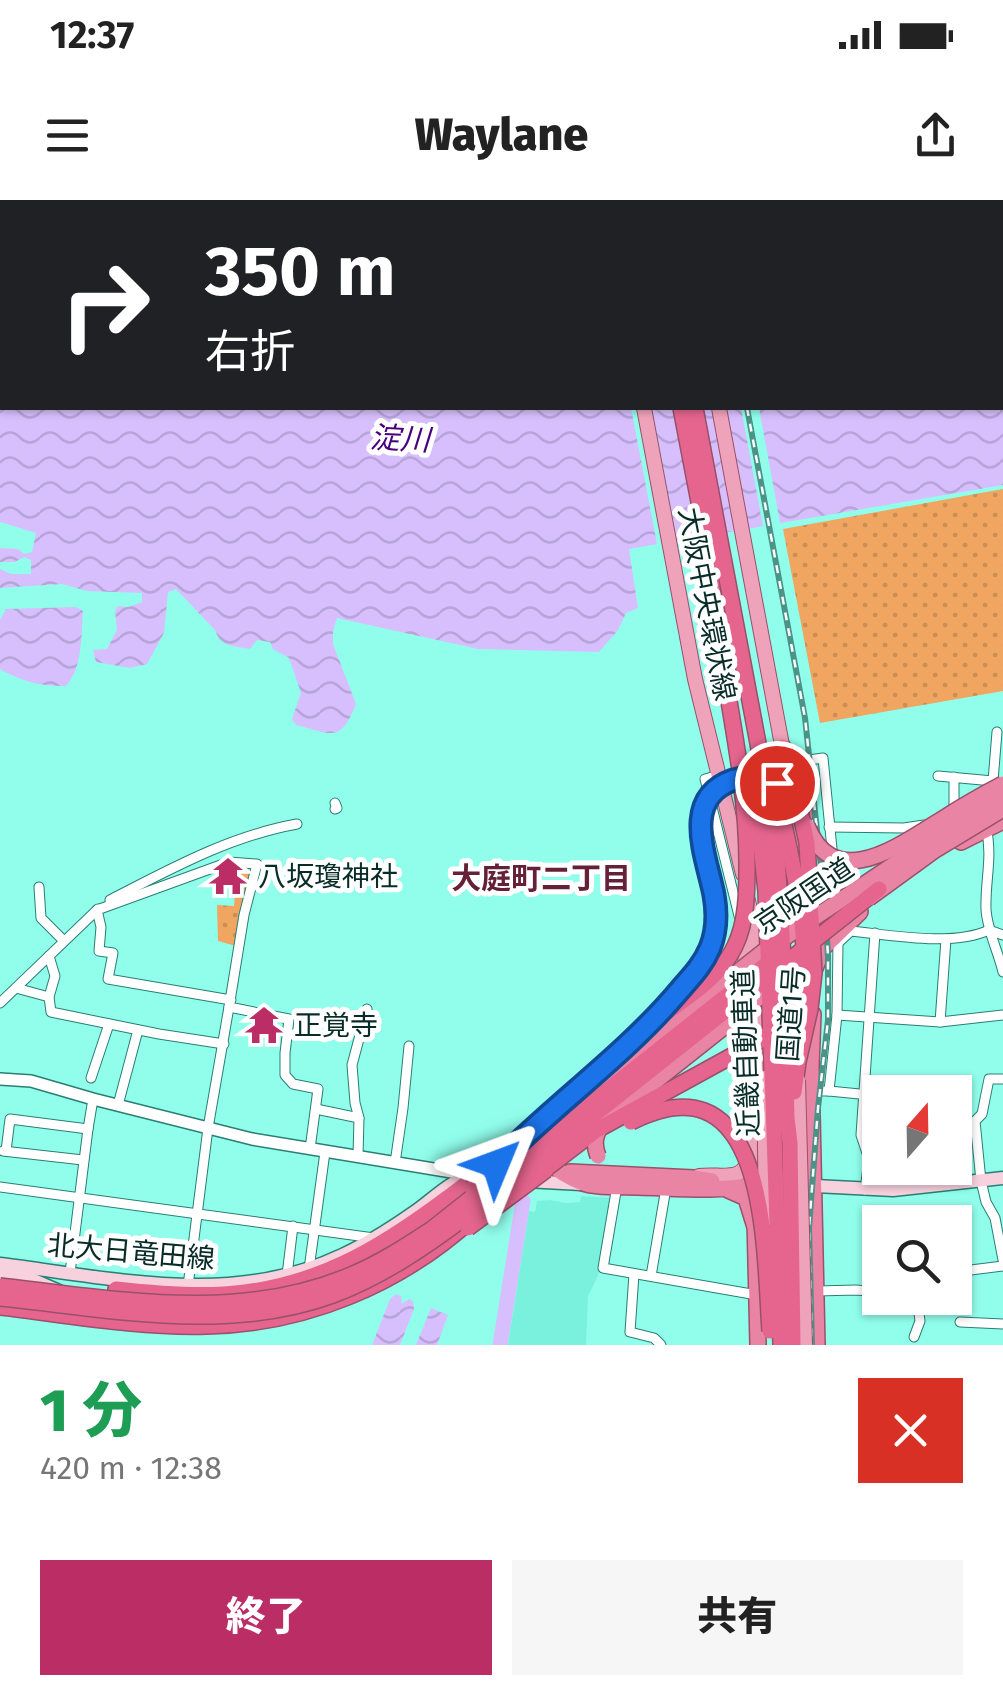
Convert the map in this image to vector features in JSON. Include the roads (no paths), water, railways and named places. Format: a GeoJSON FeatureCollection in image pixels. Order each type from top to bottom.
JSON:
{"type":"FeatureCollection","features":[{"type":"Feature","properties":{"kind":"highway","name":"近畿自動車道"},"geometry":{"type":"LineString","coordinates":[[681,410],[752,776],[766,891],[780,1345]]}},
{"type":"Feature","properties":{"kind":"highway","name":"近畿自動車道"},"geometry":{"type":"LineString","coordinates":[[695,410],[777,858],[790,1143],[793,1345]]}},
{"type":"Feature","properties":{"kind":"highway"},"geometry":{"type":"LineString","coordinates":[[386,1257],[464,1194],[652,1024],[693,994],[724,963],[738,939],[745,909],[747,848],[743,786],[711,591],[709,553]]}},
{"type":"Feature","properties":{"kind":"highway"},"geometry":{"type":"LineString","coordinates":[[0,1298],[205,1316],[285,1308],[372,1283],[470,1226],[594,1132],[768,1034],[786,1018],[800,993],[804,952],[798,899],[763,728],[740,641]]}},
{"type":"Feature","properties":{"kind":"highway"},"geometry":{"type":"LineString","coordinates":[[783,748],[793,768],[801,827],[830,854],[845,860],[864,860],[886,853],[998,782]]}},
{"type":"Feature","properties":{"kind":"highway"},"geometry":{"type":"LineString","coordinates":[[652,1024],[701,966],[713,940],[714,896],[700,833],[705,807],[719,788],[733,780],[754,776],[777,783],[799,806],[806,829],[814,962],[790,1143]]}},
{"type":"Feature","properties":{"kind":"highway","name":"京阪国道"},"geometry":{"type":"LineString","coordinates":[[876,885],[929,841],[1003,796]]}},
{"type":"Feature","properties":{"kind":"highway","name":"京阪国道"},"geometry":{"type":"LineString","coordinates":[[470,1175],[500,1150],[554,1118],[764,952],[1003,809]]}},
{"type":"Feature","properties":{"kind":"highway","name":"国道1号"},"geometry":{"type":"LineString","coordinates":[[815,1186],[821,1091],[812,1067],[817,959],[830,938],[883,892],[940,854],[1003,820]]}},
{"type":"Feature","properties":{"kind":"highway"},"geometry":{"type":"LineString","coordinates":[[796,849],[812,1067]]}},
{"type":"Feature","properties":{"kind":"highway"},"geometry":{"type":"LineString","coordinates":[[334,1294],[438,1238],[876,885]]}},
{"type":"Feature","properties":{"kind":"highway"},"geometry":{"type":"LineString","coordinates":[[622,1181],[598,1156],[594,1144],[603,1123],[739,1014],[876,885]]}},
{"type":"Feature","properties":{"kind":"highway"},"geometry":{"type":"LineString","coordinates":[[0,1284],[160,1304],[226,1304],[276,1297],[350,1276],[432,1229],[729,1002]]}},
{"type":"Feature","properties":{"kind":"highway"},"geometry":{"type":"LineString","coordinates":[[538,1174],[657,1110],[689,1107],[719,1120],[741,1146],[756,1191],[764,1245],[770,1345]]}},
{"type":"Feature","properties":{"kind":"highway"},"geometry":{"type":"LineString","coordinates":[[554,1118],[542,1133],[539,1146],[547,1161],[588,1185],[694,1178],[754,1185]]}},
{"type":"Feature","properties":{"kind":"highway"},"geometry":{"type":"LineString","coordinates":[[562,1172],[666,1188],[815,1186],[818,1345]]}},
{"type":"Feature","properties":{"kind":"highway"},"geometry":{"type":"LineString","coordinates":[[0,1284],[74,1284],[161,1294],[237,1293],[292,1283],[368,1252],[423,1217],[467,1183],[470,1175]]}},
{"type":"Feature","properties":{"kind":"highway"},"geometry":{"type":"LineString","coordinates":[[754,1185],[758,1345]]}},
{"type":"Feature","properties":{"kind":"highway"},"geometry":{"type":"LineString","coordinates":[[728,1190],[749,1202],[755,1227]]}},
{"type":"Feature","properties":{"kind":"highway"},"geometry":{"type":"LineString","coordinates":[[0,1307],[170,1325],[228,1325],[272,1319],[362,1292],[454,1236],[495,1199]]}},
{"type":"Feature","properties":{"kind":"main road","name":"大阪中央環状線"},"geometry":{"type":"LineString","coordinates":[[644,410],[695,679],[755,934],[764,1078],[770,1345]]}},
{"type":"Feature","properties":{"kind":"main road","name":"大阪中央環状線"},"geometry":{"type":"LineString","coordinates":[[719,410],[783,748]]}},
{"type":"Feature","properties":{"kind":"main road"},"geometry":{"type":"LineString","coordinates":[[801,827],[796,849],[805,1345]]}},
{"type":"Feature","properties":{"kind":"main road"},"geometry":{"type":"LineString","coordinates":[[783,1185],[772,908],[778,876],[801,827]]}},
{"type":"Feature","properties":{"kind":"main road"},"geometry":{"type":"LineString","coordinates":[[738,850],[754,1185]]}},
{"type":"Feature","properties":{"kind":"main road"},"geometry":{"type":"LineString","coordinates":[[694,1178],[736,1175],[744,1170],[749,1162],[753,1129]]}},
{"type":"Feature","properties":{"kind":"main road"},"geometry":{"type":"LineString","coordinates":[[470,1175],[562,1172]]}},
{"type":"Feature","properties":{"kind":"main road","name":"北大日竜田線"},"geometry":{"type":"LineString","coordinates":[[0,1264],[188,1286],[222,1286],[287,1275],[344,1255],[416,1212],[457,1179],[470,1175]]}},
{"type":"Feature","properties":{"kind":"main road"},"geometry":{"type":"LineString","coordinates":[[515,1175],[588,1185]]}},
{"type":"Feature","properties":{"kind":"main road","name":"北大日竜田線"},"geometry":{"type":"LineString","coordinates":[[0,1273],[49,1285],[90,1308],[127,1319],[252,1319],[294,1311],[370,1284],[406,1266],[495,1199],[515,1175]]}},
{"type":"Feature","properties":{"kind":"main road"},"geometry":{"type":"LineString","coordinates":[[815,1186],[893,1190],[1003,1178]]}},
{"type":"Feature","properties":{"kind":"street"},"geometry":{"type":"LineString","coordinates":[[829,826],[904,828],[976,814],[998,782],[997,732]]}},
{"type":"Feature","properties":{"kind":"street"},"geometry":{"type":"LineString","coordinates":[[802,761],[823,758],[834,868],[866,908]]}},
{"type":"Feature","properties":{"kind":"street"},"geometry":{"type":"LineString","coordinates":[[938,776],[998,782]]}},
{"type":"Feature","properties":{"kind":"street"},"geometry":{"type":"LineString","coordinates":[[954,777],[954,816]]}},
{"type":"Feature","properties":{"kind":"street"},"geometry":{"type":"LineString","coordinates":[[709,778],[744,936]]}},
{"type":"Feature","properties":{"kind":"street"},"geometry":{"type":"LineString","coordinates":[[976,814],[986,829],[989,846],[986,909],[1003,972]]}},
{"type":"Feature","properties":{"kind":"street"},"geometry":{"type":"LineString","coordinates":[[0,1003],[8,991],[104,903],[198,855],[297,824]]}},
{"type":"Feature","properties":{"kind":"street"},"geometry":{"type":"LineString","coordinates":[[989,846],[1003,844]]}},
{"type":"Feature","properties":{"kind":"street"},"geometry":{"type":"LineString","coordinates":[[98,910],[229,862],[257,864],[244,915],[208,1128],[188,1286]]}},
{"type":"Feature","properties":{"kind":"street"},"geometry":{"type":"LineString","coordinates":[[990,862],[1003,867]]}},
{"type":"Feature","properties":{"kind":"street"},"geometry":{"type":"LineString","coordinates":[[39,887],[41,918],[64,942]]}},
{"type":"Feature","properties":{"kind":"street"},"geometry":{"type":"LineString","coordinates":[[98,910],[99,950],[112,953],[108,979],[289,1018],[285,1075],[294,1084],[318,1089],[310,1149]]}},
{"type":"Feature","properties":{"kind":"street"},"geometry":{"type":"LineString","coordinates":[[989,930],[1003,934]]}},
{"type":"Feature","properties":{"kind":"street"},"geometry":{"type":"LineString","coordinates":[[862,1095],[821,1091],[837,1015],[838,943],[851,931],[946,938],[989,930]]}},
{"type":"Feature","properties":{"kind":"street"},"geometry":{"type":"LineString","coordinates":[[864,1075],[875,933]]}},
{"type":"Feature","properties":{"kind":"street"},"geometry":{"type":"LineString","coordinates":[[940,1022],[946,938]]}},
{"type":"Feature","properties":{"kind":"street"},"geometry":{"type":"LineString","coordinates":[[48,956],[55,976],[49,997],[51,1012],[224,1044]]}},
{"type":"Feature","properties":{"kind":"street"},"geometry":{"type":"LineString","coordinates":[[8,991],[49,997]]}},
{"type":"Feature","properties":{"kind":"street"},"geometry":{"type":"LineString","coordinates":[[358,1156],[359,1118],[352,1065],[367,1009]]}},
{"type":"Feature","properties":{"kind":"street"},"geometry":{"type":"LineString","coordinates":[[837,1015],[940,1022],[1003,1015]]}},
{"type":"Feature","properties":{"kind":"street"},"geometry":{"type":"LineString","coordinates":[[91,1078],[109,1024]]}},
{"type":"Feature","properties":{"kind":"street"},"geometry":{"type":"LineString","coordinates":[[118,1105],[138,1030]]}},
{"type":"Feature","properties":{"kind":"street"},"geometry":{"type":"LineString","coordinates":[[395,1162],[409,1046]]}},
{"type":"Feature","properties":{"kind":"street"},"geometry":{"type":"LineString","coordinates":[[0,1079],[31,1081],[252,1139],[470,1175]]}},
{"type":"Feature","properties":{"kind":"street"},"geometry":{"type":"LineString","coordinates":[[972,1269],[1003,1263],[996,1218],[986,1202],[981,1180],[975,1121],[982,1114],[990,1079],[1003,1079]]}},
{"type":"Feature","properties":{"kind":"street"},"geometry":{"type":"LineString","coordinates":[[70,1272],[93,1099]]}},
{"type":"Feature","properties":{"kind":"street"},"geometry":{"type":"LineString","coordinates":[[862,1108],[862,1140]]}},
{"type":"Feature","properties":{"kind":"street"},"geometry":{"type":"LineString","coordinates":[[316,1110],[359,1118]]}},
{"type":"Feature","properties":{"kind":"street"},"geometry":{"type":"LineString","coordinates":[[83,1160],[3,1151],[10,1119],[88,1129]]}},
{"type":"Feature","properties":{"kind":"street"},"geometry":{"type":"LineString","coordinates":[[309,1269],[325,1152]]}},
{"type":"Feature","properties":{"kind":"street"},"geometry":{"type":"LineString","coordinates":[[622,1181],[603,1268],[757,1296]]}},
{"type":"Feature","properties":{"kind":"street"},"geometry":{"type":"LineString","coordinates":[[865,1190],[866,1185]]}},
{"type":"Feature","properties":{"kind":"street"},"geometry":{"type":"LineString","coordinates":[[0,1186],[374,1238]]}},
{"type":"Feature","properties":{"kind":"street"},"geometry":{"type":"LineString","coordinates":[[650,1276],[666,1188]]}},
{"type":"Feature","properties":{"kind":"street"},"geometry":{"type":"LineString","coordinates":[[287,1275],[293,1226]]}},
{"type":"Feature","properties":{"kind":"street"},"geometry":{"type":"LineString","coordinates":[[634,1274],[630,1332],[654,1338],[661,1345]]}},
{"type":"Feature","properties":{"kind":"street"},"geometry":{"type":"LineString","coordinates":[[816,1292],[862,1290]]}},
{"type":"Feature","properties":{"kind":"street"},"geometry":{"type":"LineString","coordinates":[[914,1337],[919,1315]]}},
{"type":"Feature","properties":{"kind":"street"},"geometry":{"type":"LineString","coordinates":[[960,1322],[1003,1324]]}},
{"type":"Feature","properties":{"kind":"water","name":"淀川"},"geometry":{"type":"Polygon","coordinates":[[[0,410],[1003,410],[1003,485],[629,549],[638,608],[626,613],[618,630],[599,652],[478,649],[337,618],[333,644],[356,704],[345,725],[334,733],[296,725],[292,719],[301,693],[289,658],[273,649],[270,642],[257,640],[250,649],[224,643],[176,589],[168,592],[164,633],[147,664],[130,668],[96,662],[93,650],[107,649],[117,630],[118,606],[142,602],[142,593],[87,591],[62,584],[0,588],[0,569],[11,574],[31,574],[31,560],[24,557],[15,562],[0,562],[0,548],[32,552],[36,533],[0,522],[0,410]]]}},
{"type":"Feature","properties":{"kind":"water"},"geometry":{"type":"Polygon","coordinates":[[[76,607],[83,611],[80,650],[76,670],[66,686],[32,682],[0,669],[0,620],[6,609],[76,607]]]}},
{"type":"Feature","properties":{"kind":"water"},"geometry":{"type":"Polygon","coordinates":[[[396,1294],[401,1296],[402,1304],[413,1301],[414,1309],[400,1345],[372,1345],[390,1299],[396,1294]]]}},
{"type":"Feature","properties":{"kind":"water"},"geometry":{"type":"Polygon","coordinates":[[[431,1308],[448,1315],[437,1345],[416,1345],[431,1308]]]}},
{"type":"Feature","properties":{"kind":"waterway"},"geometry":{"type":"LineString","coordinates":[[500,1345],[523,1201]]}},
{"type":"Feature","properties":{"kind":"railway"},"geometry":{"type":"LineString","coordinates":[[747,410],[805,718],[825,905],[828,1020],[809,1228],[812,1345]]}},
{"type":"Feature","properties":{"kind":"place","name":"八坂瓊神社"},"geometry":{"type":"Point","coordinates":[228,876]}},
{"type":"Feature","properties":{"kind":"place","name":"正覚寺"},"geometry":{"type":"Point","coordinates":[264,1025]}},
{"type":"Feature","properties":{"kind":"district","name":"大庭町二丁目"},"geometry":{"type":"Point","coordinates":[541,879]}}]}
